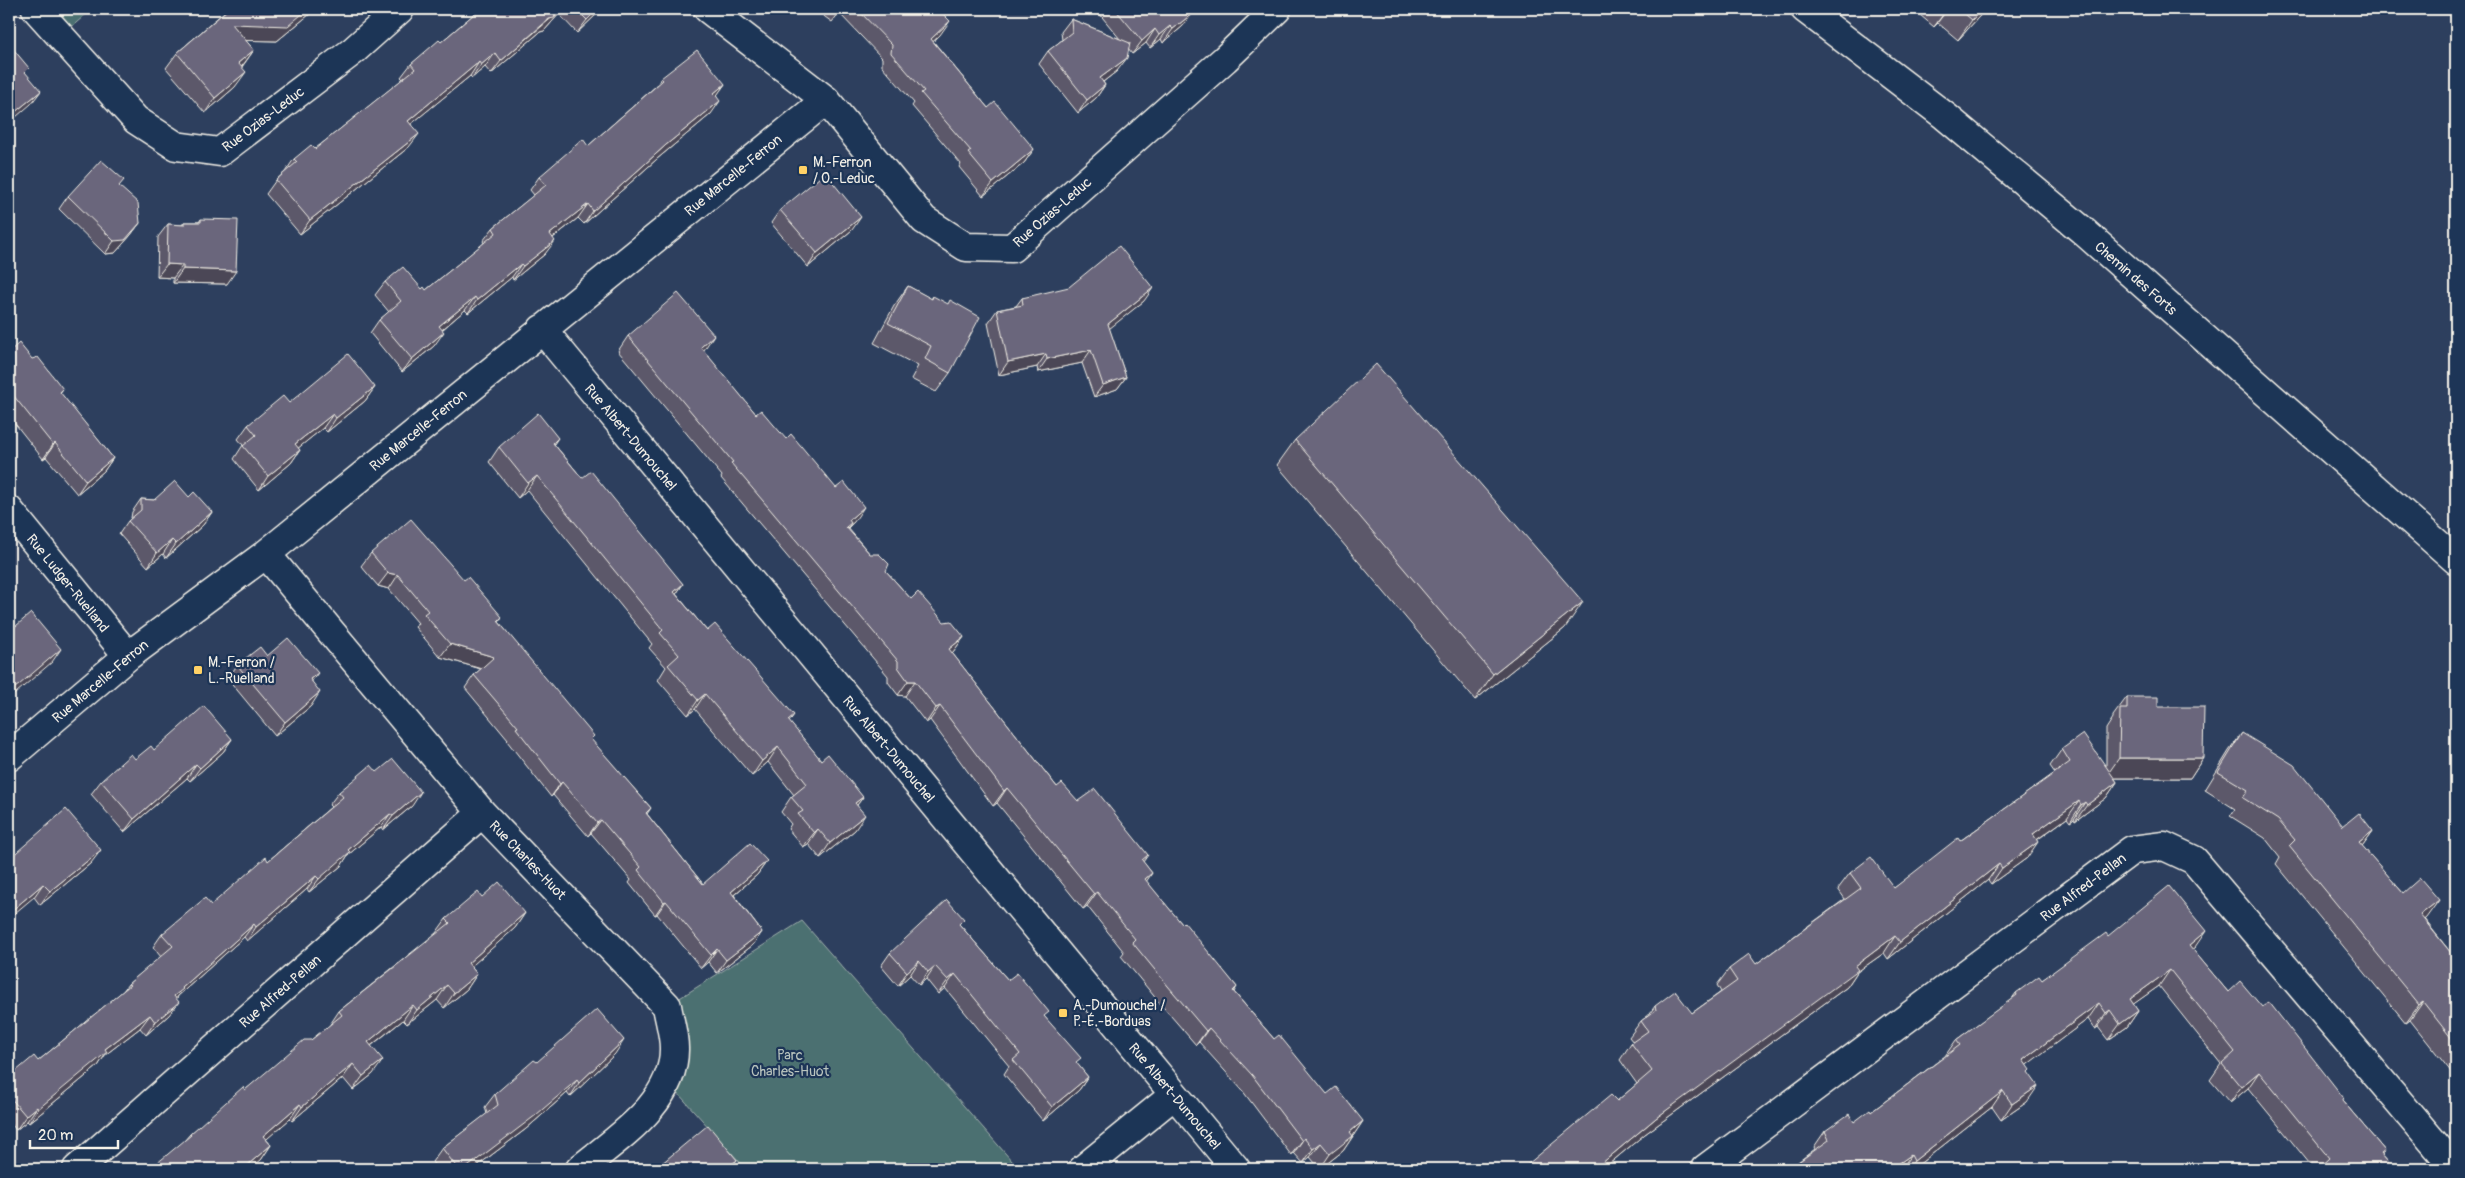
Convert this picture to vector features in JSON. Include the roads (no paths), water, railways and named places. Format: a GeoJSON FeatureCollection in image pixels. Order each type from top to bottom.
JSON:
{"type":"FeatureCollection","features":[{"type":"Feature","properties":{"kind":"street","name":"Rue Ozias-Leduc"},"geometry":{"type":"LineString","coordinates":[[36,9],[136,120],[176,146],[220,152],[353,51],[400,9]]}},
{"type":"Feature","properties":{"kind":"street","name":"Rue Ozias-Leduc"},"geometry":{"type":"LineString","coordinates":[[708,9],[826,100],[924,220],[966,247],[1012,248],[1225,59],[1277,9]]}},
{"type":"Feature","properties":{"kind":"street","name":"Chemin des Forts"},"geometry":{"type":"LineString","coordinates":[[1805,9],[1945,116],[2082,230],[2456,560]]}},
{"type":"Feature","properties":{"kind":"street","name":"Rue Marcelle-Ferron"},"geometry":{"type":"LineString","coordinates":[[9,757],[128,656],[266,554],[826,100]]}},
{"type":"Feature","properties":{"kind":"street","name":"Rue Albert-Dumouchel"},"geometry":{"type":"LineString","coordinates":[[542,329],[1236,1169]]}},
{"type":"Feature","properties":{"kind":"street","name":"Rue Ludger-Ruelland"},"geometry":{"type":"LineString","coordinates":[[9,510],[128,656]]}},
{"type":"Feature","properties":{"kind":"street","name":"Rue Charles-Huot"},"geometry":{"type":"LineString","coordinates":[[266,554],[482,813],[667,1006],[674,1049],[668,1082],[644,1116],[580,1169]]}},
{"type":"Feature","properties":{"kind":"street","name":"Rue Alfred-Pellan"},"geometry":{"type":"LineString","coordinates":[[77,1169],[482,813]]}},
{"type":"Feature","properties":{"kind":"street","name":"Rue Alfred-Pellan"},"geometry":{"type":"LineString","coordinates":[[1705,1169],[2132,850],[2164,846],[2194,860],[2456,1169]]}},
{"type":"Feature","properties":{"kind":"street"},"geometry":{"type":"LineString","coordinates":[[1083,1169],[1174,1095]]}},
{"type":"Feature","properties":{"kind":"place","name":"M.-Ferron / O.-Leduc"},"geometry":{"type":"Point","coordinates":[803,170]}},
{"type":"Feature","properties":{"kind":"place","name":"M.-Ferron / L.-Ruelland"},"geometry":{"type":"Point","coordinates":[198,670]}},
{"type":"Feature","properties":{"kind":"place","name":"A.-Dumouchel / P.-É.-Borduas"},"geometry":{"type":"Point","coordinates":[1063,1013]}},
{"type":"Feature","properties":{"kind":"park label","name":"Parc Charles-Huot"},"geometry":{"type":"Point","coordinates":[790,1064]}}]}
